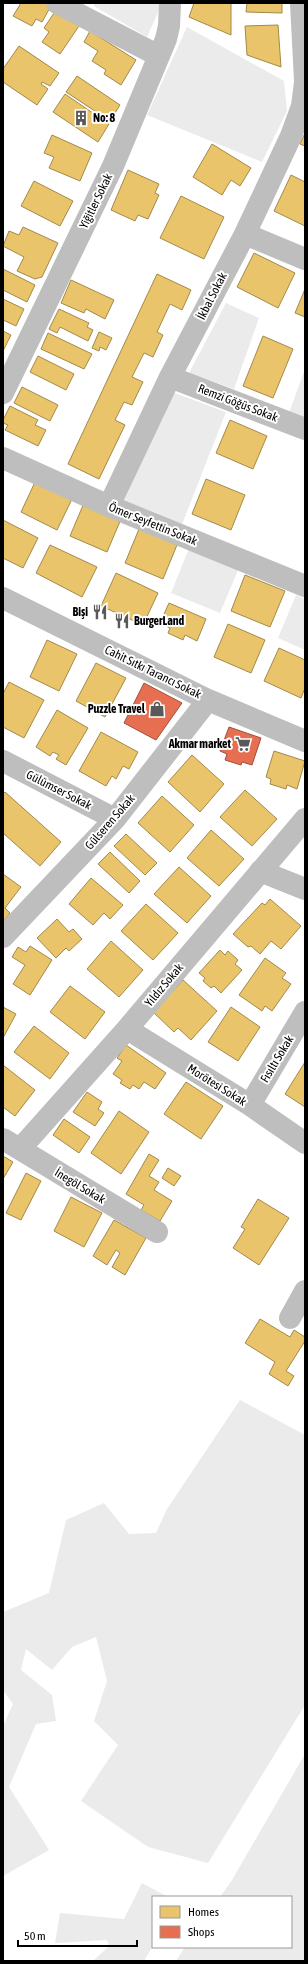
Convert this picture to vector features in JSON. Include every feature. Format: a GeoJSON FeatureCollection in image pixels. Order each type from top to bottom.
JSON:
{"type":"FeatureCollection","features":[{"type":"Feature","properties":{"kind":"street"},"geometry":{"type":"LineString","coordinates":[[57,3],[159,56]]}},
{"type":"Feature","properties":{"kind":"street","name":"Yiğitler Sokak"},"geometry":{"type":"LineString","coordinates":[[3,393],[114,166],[159,56],[169,26],[170,3]]}},
{"type":"Feature","properties":{"kind":"street","name":"İkbal Sokak"},"geometry":{"type":"LineString","coordinates":[[109,506],[170,377],[245,234],[291,136],[302,106],[305,82],[301,3]]}},
{"type":"Feature","properties":{"kind":"street"},"geometry":{"type":"LineString","coordinates":[[245,234],[305,260]]}},
{"type":"Feature","properties":{"kind":"street","name":"Remzi Göğüs Sokak"},"geometry":{"type":"LineString","coordinates":[[170,377],[305,429]]}},
{"type":"Feature","properties":{"kind":"street","name":"Ömer Seyfettin Sokak"},"geometry":{"type":"LineString","coordinates":[[3,458],[109,506],[305,586]]}},
{"type":"Feature","properties":{"kind":"street","name":"Cahit Sıtkı Tarancı Sokak"},"geometry":{"type":"LineString","coordinates":[[3,598],[208,700],[305,741]]}},
{"type":"Feature","properties":{"kind":"street","name":"Gülseren Sokak"},"geometry":{"type":"LineString","coordinates":[[3,937],[115,819],[208,700]]}},
{"type":"Feature","properties":{"kind":"street","name":"Gülümser Sokak"},"geometry":{"type":"LineString","coordinates":[[3,761],[115,819]]}},
{"type":"Feature","properties":{"kind":"street","name":"Yıldız Sokak"},"geometry":{"type":"LineString","coordinates":[[12,1144],[127,1029],[305,819]]}},
{"type":"Feature","properties":{"kind":"street"},"geometry":{"type":"LineString","coordinates":[[260,871],[305,889]]}},
{"type":"Feature","properties":{"kind":"street","name":"Fısıltı Sokak"},"geometry":{"type":"LineString","coordinates":[[250,1105],[305,1012]]}},
{"type":"Feature","properties":{"kind":"street","name":"Morötesi Sokak"},"geometry":{"type":"LineString","coordinates":[[127,1029],[250,1105],[305,1143]]}},
{"type":"Feature","properties":{"kind":"street","name":"İnegöl Sokak"},"geometry":{"type":"LineString","coordinates":[[12,1144],[157,1232]]}},
{"type":"Feature","properties":{"kind":"street"},"geometry":{"type":"LineString","coordinates":[[290,1318],[305,1291]]}},
{"type":"Feature","properties":{"kind":"shaded area"},"geometry":{"type":"Polygon","coordinates":[[[94,3],[159,3],[159,10],[147,37],[94,6],[94,3]]]}},
{"type":"Feature","properties":{"kind":"shaded area"},"geometry":{"type":"Polygon","coordinates":[[[187,27],[284,81],[287,111],[262,162],[147,115],[187,27]]]}},
{"type":"Feature","properties":{"kind":"shaded area"},"geometry":{"type":"Polygon","coordinates":[[[226,303],[259,318],[234,389],[189,373],[226,303]]]}},
{"type":"Feature","properties":{"kind":"shaded area"},"geometry":{"type":"Polygon","coordinates":[[[305,369],[305,419],[289,413],[305,369]]]}},
{"type":"Feature","properties":{"kind":"shaded area"},"geometry":{"type":"Polygon","coordinates":[[[172,392],[226,412],[181,527],[123,503],[172,392]]]}},
{"type":"Feature","properties":{"kind":"shaded area"},"geometry":{"type":"Polygon","coordinates":[[[189,548],[239,568],[220,613],[171,593],[189,548]]]}},
{"type":"Feature","properties":{"kind":"shaded area"},"geometry":{"type":"Polygon","coordinates":[[[296,595],[305,599],[305,650],[278,638],[296,595]]]}},
{"type":"Feature","properties":{"kind":"shaded area"},"geometry":{"type":"Polygon","coordinates":[[[240,1400],[305,1435],[305,1705],[208,1863],[148,1847],[81,1801],[118,1745],[94,1721],[107,1681],[96,1637],[72,1647],[52,1670],[26,1649],[21,1670],[52,1695],[56,1721],[36,1724],[9,1787],[49,1850],[3,1876],[3,1726],[13,1704],[3,1690],[3,1612],[49,1593],[66,1520],[104,1503],[129,1534],[156,1533],[167,1509],[240,1400]]]}},
{"type":"Feature","properties":{"kind":"shaded area"},"geometry":{"type":"Polygon","coordinates":[[[305,1754],[305,1961],[176,1961],[184,1948],[292,1948],[292,1896],[221,1896],[232,1880],[305,1754]]]}},
{"type":"Feature","properties":{"kind":"shaded area"},"geometry":{"type":"Polygon","coordinates":[[[142,1883],[166,1896],[152,1896],[152,1948],[144,1961],[93,1961],[109,1946],[107,1940],[55,1943],[60,1913],[124,1919],[142,1883]]]}},
{"type":"Feature","properties":{"kind":"building: Homes"},"geometry":{"type":"Polygon","coordinates":[[[21,3],[52,4],[42,22],[36,19],[32,26],[13,16],[21,3]]]}},
{"type":"Feature","properties":{"kind":"building: Homes"},"geometry":{"type":"Polygon","coordinates":[[[194,3],[231,3],[231,35],[189,17],[194,3]]]}},
{"type":"Feature","properties":{"kind":"building: Homes"},"geometry":{"type":"Polygon","coordinates":[[[247,3],[282,3],[282,13],[246,12],[247,3]]]}},
{"type":"Feature","properties":{"kind":"building: Homes"},"geometry":{"type":"Polygon","coordinates":[[[56,10],[79,26],[60,54],[42,42],[49,32],[44,28],[56,10]]]}},
{"type":"Feature","properties":{"kind":"building: Homes"},"geometry":{"type":"Polygon","coordinates":[[[278,25],[281,67],[247,55],[245,26],[278,25]]]}},
{"type":"Feature","properties":{"kind":"building: Homes"},"geometry":{"type":"Polygon","coordinates":[[[90,31],[136,60],[121,85],[104,74],[106,70],[92,61],[98,51],[84,42],[90,31]]]}},
{"type":"Feature","properties":{"kind":"building: Homes"},"geometry":{"type":"Polygon","coordinates":[[[19,46],[59,73],[50,86],[42,82],[41,84],[48,89],[37,105],[3,82],[3,69],[19,46]]]}},
{"type":"Feature","properties":{"kind":"building: Homes"},"geometry":{"type":"Polygon","coordinates":[[[77,76],[120,105],[110,121],[66,92],[77,76]]]}},
{"type":"Feature","properties":{"kind":"building: Homes","name":"No: 8"},"geometry":{"type":"Polygon","coordinates":[[[65,94],[109,124],[98,142],[53,112],[65,94]]]}},
{"type":"Feature","properties":{"kind":"building: Homes"},"geometry":{"type":"Polygon","coordinates":[[[305,133],[305,146],[300,144],[305,133]]]}},
{"type":"Feature","properties":{"kind":"building: Homes"},"geometry":{"type":"Polygon","coordinates":[[[52,135],[92,153],[80,181],[49,168],[54,157],[44,153],[52,135]]]}},
{"type":"Feature","properties":{"kind":"building: Homes"},"geometry":{"type":"Polygon","coordinates":[[[212,144],[251,168],[240,186],[231,180],[222,195],[193,177],[212,144]]]}},
{"type":"Feature","properties":{"kind":"building: Homes"},"geometry":{"type":"Polygon","coordinates":[[[128,170],[159,184],[155,193],[159,195],[148,219],[138,215],[135,221],[111,210],[128,170]]]}},
{"type":"Feature","properties":{"kind":"building: Homes"},"geometry":{"type":"Polygon","coordinates":[[[291,175],[305,182],[305,226],[274,211],[291,175]]]}},
{"type":"Feature","properties":{"kind":"building: Homes"},"geometry":{"type":"Polygon","coordinates":[[[34,181],[73,201],[60,226],[21,206],[34,181]]]}},
{"type":"Feature","properties":{"kind":"building: Homes"},"geometry":{"type":"Polygon","coordinates":[[[181,196],[224,217],[204,259],[160,238],[181,196]]]}},
{"type":"Feature","properties":{"kind":"building: Homes"},"geometry":{"type":"Polygon","coordinates":[[[23,227],[58,243],[42,277],[35,279],[17,271],[24,257],[3,246],[9,231],[19,235],[23,227]]]}},
{"type":"Feature","properties":{"kind":"building: Homes"},"geometry":{"type":"Polygon","coordinates":[[[254,253],[295,273],[278,308],[237,287],[254,253]]]}},
{"type":"Feature","properties":{"kind":"building: Homes"},"geometry":{"type":"Polygon","coordinates":[[[3,269],[35,285],[27,302],[3,290],[3,269]]]}},
{"type":"Feature","properties":{"kind":"building: Homes"},"geometry":{"type":"Polygon","coordinates":[[[157,274],[191,290],[182,310],[170,304],[157,332],[163,335],[153,357],[144,353],[132,377],[143,382],[132,405],[124,402],[115,420],[125,425],[99,479],[68,464],[157,274]]]}},
{"type":"Feature","properties":{"kind":"building: Homes"},"geometry":{"type":"Polygon","coordinates":[[[71,280],[114,300],[105,319],[86,309],[84,313],[61,303],[71,280]]]}},
{"type":"Feature","properties":{"kind":"building: Homes"},"geometry":{"type":"Polygon","coordinates":[[[305,289],[305,317],[295,313],[305,289]]]}},
{"type":"Feature","properties":{"kind":"building: Homes"},"geometry":{"type":"Polygon","coordinates":[[[3,299],[24,309],[16,326],[3,320],[3,299]]]}},
{"type":"Feature","properties":{"kind":"building: Homes"},"geometry":{"type":"Polygon","coordinates":[[[59,309],[89,323],[87,327],[93,330],[88,341],[60,327],[57,333],[49,329],[59,309]]]}},
{"type":"Feature","properties":{"kind":"building: Homes"},"geometry":{"type":"Polygon","coordinates":[[[3,331],[11,335],[3,351],[3,331]]]}},
{"type":"Feature","properties":{"kind":"building: Homes"},"geometry":{"type":"Polygon","coordinates":[[[99,332],[112,338],[106,350],[100,347],[99,351],[92,348],[99,332]]]}},
{"type":"Feature","properties":{"kind":"building: Homes"},"geometry":{"type":"Polygon","coordinates":[[[48,333],[92,354],[84,369],[41,349],[48,333]]]}},
{"type":"Feature","properties":{"kind":"building: Homes"},"geometry":{"type":"Polygon","coordinates":[[[263,336],[293,349],[273,398],[243,386],[263,336]]]}},
{"type":"Feature","properties":{"kind":"building: Homes"},"geometry":{"type":"Polygon","coordinates":[[[38,356],[74,374],[66,390],[30,372],[38,356]]]}},
{"type":"Feature","properties":{"kind":"building: Homes"},"geometry":{"type":"Polygon","coordinates":[[[22,387],[58,405],[50,421],[14,403],[22,387]]]}},
{"type":"Feature","properties":{"kind":"building: Homes"},"geometry":{"type":"Polygon","coordinates":[[[10,406],[38,420],[35,425],[46,430],[38,446],[5,430],[8,425],[3,423],[3,420],[10,406]]]}},
{"type":"Feature","properties":{"kind":"building: Homes"},"geometry":{"type":"Polygon","coordinates":[[[230,420],[267,436],[253,469],[216,453],[230,420]]]}},
{"type":"Feature","properties":{"kind":"building: Homes"},"geometry":{"type":"Polygon","coordinates":[[[206,479],[245,495],[231,530],[192,514],[206,479]]]}},
{"type":"Feature","properties":{"kind":"building: Homes"},"geometry":{"type":"Polygon","coordinates":[[[36,480],[73,497],[57,530],[21,512],[36,480]]]}},
{"type":"Feature","properties":{"kind":"building: Homes"},"geometry":{"type":"Polygon","coordinates":[[[84,503],[121,519],[107,552],[70,536],[84,503]]]}},
{"type":"Feature","properties":{"kind":"building: Homes"},"geometry":{"type":"Polygon","coordinates":[[[3,520],[38,538],[23,568],[3,558],[3,520]]]}},
{"type":"Feature","properties":{"kind":"building: Homes"},"geometry":{"type":"Polygon","coordinates":[[[139,529],[177,545],[163,579],[125,563],[139,529]]]}},
{"type":"Feature","properties":{"kind":"building: Homes"},"geometry":{"type":"Polygon","coordinates":[[[50,545],[97,567],[82,597],[36,573],[50,545]]]}},
{"type":"Feature","properties":{"kind":"building: Homes"},"geometry":{"type":"Polygon","coordinates":[[[116,573],[158,593],[143,625],[101,606],[116,573]]]}},
{"type":"Feature","properties":{"kind":"building: Homes"},"geometry":{"type":"Polygon","coordinates":[[[245,575],[285,591],[270,627],[231,611],[245,575]]]}},
{"type":"Feature","properties":{"kind":"building: Homes"},"geometry":{"type":"Polygon","coordinates":[[[169,603],[206,619],[197,641],[185,635],[183,640],[168,633],[170,628],[160,623],[169,603]]]}},
{"type":"Feature","properties":{"kind":"building: Homes"},"geometry":{"type":"Polygon","coordinates":[[[228,624],[265,640],[251,673],[214,657],[228,624]]]}},
{"type":"Feature","properties":{"kind":"building: Homes"},"geometry":{"type":"Polygon","coordinates":[[[47,640],[77,654],[59,691],[30,677],[47,640]]]}},
{"type":"Feature","properties":{"kind":"building: Homes"},"geometry":{"type":"Polygon","coordinates":[[[279,648],[305,660],[305,688],[301,698],[264,681],[279,648]]]}},
{"type":"Feature","properties":{"kind":"building: Homes"},"geometry":{"type":"Polygon","coordinates":[[[96,663],[126,678],[105,717],[76,701],[96,663]]]}},
{"type":"Feature","properties":{"kind":"building: Homes"},"geometry":{"type":"Polygon","coordinates":[[[9,682],[44,700],[24,738],[3,727],[3,694],[9,682]]]}},
{"type":"Feature","properties":{"kind":"building: Homes"},"geometry":{"type":"Polygon","coordinates":[[[57,710],[88,728],[66,765],[56,759],[59,755],[53,752],[50,756],[36,747],[57,710]]]}},
{"type":"Feature","properties":{"kind":"building: Homes"},"geometry":{"type":"Polygon","coordinates":[[[101,732],[138,752],[129,769],[123,766],[116,779],[112,776],[106,786],[79,771],[101,732]]]}},
{"type":"Feature","properties":{"kind":"building: Homes"},"geometry":{"type":"Polygon","coordinates":[[[274,751],[305,761],[297,789],[287,785],[286,789],[270,784],[271,779],[266,777],[274,751]]]}},
{"type":"Feature","properties":{"kind":"building: Homes"},"geometry":{"type":"Polygon","coordinates":[[[192,755],[224,784],[200,812],[168,782],[192,755]]]}},
{"type":"Feature","properties":{"kind":"building: Homes"},"geometry":{"type":"Polygon","coordinates":[[[245,790],[277,819],[252,846],[220,817],[245,790]]]}},
{"type":"Feature","properties":{"kind":"building: Homes"},"geometry":{"type":"Polygon","coordinates":[[[5,792],[61,842],[40,866],[3,833],[3,794],[5,792]]]}},
{"type":"Feature","properties":{"kind":"building: Homes"},"geometry":{"type":"Polygon","coordinates":[[[162,796],[194,825],[170,852],[138,823],[162,796]]]}},
{"type":"Feature","properties":{"kind":"building: Homes"},"geometry":{"type":"Polygon","coordinates":[[[211,830],[244,859],[219,886],[187,858],[211,830]]]}},
{"type":"Feature","properties":{"kind":"building: Homes"},"geometry":{"type":"Polygon","coordinates":[[[126,834],[157,863],[145,875],[114,846],[126,834]]]}},
{"type":"Feature","properties":{"kind":"building: Homes"},"geometry":{"type":"Polygon","coordinates":[[[110,852],[140,881],[129,893],[98,864],[110,852]]]}},
{"type":"Feature","properties":{"kind":"building: Homes"},"geometry":{"type":"Polygon","coordinates":[[[179,867],[211,896],[187,923],[154,894],[179,867]]]}},
{"type":"Feature","properties":{"kind":"building: Homes"},"geometry":{"type":"Polygon","coordinates":[[[3,874],[21,887],[5,908],[10,913],[3,922],[3,874]]]}},
{"type":"Feature","properties":{"kind":"building: Homes"},"geometry":{"type":"Polygon","coordinates":[[[91,878],[123,905],[110,919],[104,913],[93,925],[69,904],[91,878]]]}},
{"type":"Feature","properties":{"kind":"building: Homes"},"geometry":{"type":"Polygon","coordinates":[[[270,899],[301,926],[281,949],[271,941],[260,954],[251,946],[248,947],[233,934],[262,903],[265,905],[270,899]]]}},
{"type":"Feature","properties":{"kind":"building: Homes"},"geometry":{"type":"Polygon","coordinates":[[[146,904],[178,933],[153,960],[121,931],[146,904]]]}},
{"type":"Feature","properties":{"kind":"building: Homes"},"geometry":{"type":"Polygon","coordinates":[[[57,919],[69,932],[73,929],[82,939],[69,951],[66,948],[56,958],[37,938],[57,919]]]}},
{"type":"Feature","properties":{"kind":"building: Homes"},"geometry":{"type":"Polygon","coordinates":[[[111,941],[143,970],[119,997],[87,969],[111,941]]]}},
{"type":"Feature","properties":{"kind":"building: Homes"},"geometry":{"type":"Polygon","coordinates":[[[30,946],[52,960],[30,995],[13,984],[25,965],[12,957],[18,947],[26,952],[30,946]]]}},
{"type":"Feature","properties":{"kind":"building: Homes"},"geometry":{"type":"Polygon","coordinates":[[[220,950],[225,955],[228,951],[238,960],[235,964],[242,970],[221,993],[214,986],[211,988],[203,981],[205,978],[199,973],[220,950]]]}},
{"type":"Feature","properties":{"kind":"building: Homes"},"geometry":{"type":"Polygon","coordinates":[[[265,958],[286,973],[282,978],[291,984],[272,1011],[265,1006],[262,1011],[239,995],[265,958]]]}},
{"type":"Feature","properties":{"kind":"building: Homes"},"geometry":{"type":"Polygon","coordinates":[[[183,980],[217,1011],[191,1040],[178,1028],[174,1032],[153,1012],[183,980]]]}},
{"type":"Feature","properties":{"kind":"building: Homes"},"geometry":{"type":"Polygon","coordinates":[[[70,986],[105,1012],[85,1039],[50,1012],[70,986]]]}},
{"type":"Feature","properties":{"kind":"building: Homes"},"geometry":{"type":"Polygon","coordinates":[[[3,1007],[16,1014],[3,1038],[3,1007]]]}},
{"type":"Feature","properties":{"kind":"building: Homes"},"geometry":{"type":"Polygon","coordinates":[[[231,1007],[260,1027],[238,1061],[208,1042],[231,1007]]]}},
{"type":"Feature","properties":{"kind":"building: Homes"},"geometry":{"type":"Polygon","coordinates":[[[34,1026],[69,1053],[50,1079],[14,1052],[34,1026]]]}},
{"type":"Feature","properties":{"kind":"building: Homes"},"geometry":{"type":"Polygon","coordinates":[[[126,1045],[166,1073],[155,1089],[144,1082],[139,1089],[133,1085],[130,1089],[120,1083],[122,1080],[113,1074],[122,1061],[117,1058],[126,1045]]]}},
{"type":"Feature","properties":{"kind":"building: Homes"},"geometry":{"type":"Polygon","coordinates":[[[305,1062],[305,1107],[285,1094],[305,1062]]]}},
{"type":"Feature","properties":{"kind":"building: Homes"},"geometry":{"type":"Polygon","coordinates":[[[3,1065],[35,1090],[15,1116],[3,1107],[3,1065]]]}},
{"type":"Feature","properties":{"kind":"building: Homes"},"geometry":{"type":"Polygon","coordinates":[[[186,1082],[223,1106],[201,1139],[164,1114],[186,1082]]]}},
{"type":"Feature","properties":{"kind":"building: Homes"},"geometry":{"type":"Polygon","coordinates":[[[87,1092],[102,1102],[98,1109],[104,1113],[95,1126],[73,1112],[87,1092]]]}},
{"type":"Feature","properties":{"kind":"building: Homes"},"geometry":{"type":"Polygon","coordinates":[[[119,1111],[149,1132],[121,1174],[91,1153],[119,1111]]]}},
{"type":"Feature","properties":{"kind":"building: Homes"},"geometry":{"type":"Polygon","coordinates":[[[64,1119],[90,1137],[79,1153],[53,1135],[64,1119]]]}},
{"type":"Feature","properties":{"kind":"building: Homes"},"geometry":{"type":"Polygon","coordinates":[[[149,1154],[159,1160],[149,1176],[159,1182],[154,1190],[172,1201],[160,1221],[141,1210],[144,1205],[126,1194],[149,1154]]]}},
{"type":"Feature","properties":{"kind":"building: Homes"},"geometry":{"type":"Polygon","coordinates":[[[3,1156],[13,1162],[3,1179],[3,1156]]]}},
{"type":"Feature","properties":{"kind":"building: Homes"},"geometry":{"type":"Polygon","coordinates":[[[168,1168],[181,1176],[174,1186],[162,1178],[168,1168]]]}},
{"type":"Feature","properties":{"kind":"building: Homes"},"geometry":{"type":"Polygon","coordinates":[[[26,1173],[41,1181],[21,1220],[6,1213],[26,1173]]]}},
{"type":"Feature","properties":{"kind":"building: Homes"},"geometry":{"type":"Polygon","coordinates":[[[71,1197],[102,1213],[84,1247],[54,1231],[71,1197]]]}},
{"type":"Feature","properties":{"kind":"building: Homes"},"geometry":{"type":"Polygon","coordinates":[[[258,1199],[289,1218],[259,1265],[233,1248],[245,1229],[241,1227],[258,1199]]]}},
{"type":"Feature","properties":{"kind":"building: Homes"},"geometry":{"type":"Polygon","coordinates":[[[114,1220],[146,1238],[125,1275],[112,1267],[120,1253],[116,1250],[107,1265],[93,1256],[114,1220]]]}},
{"type":"Feature","properties":{"kind":"building: Homes"},"geometry":{"type":"Polygon","coordinates":[[[260,1319],[290,1337],[294,1330],[305,1337],[305,1341],[286,1371],[294,1376],[288,1386],[269,1374],[275,1362],[245,1343],[260,1319]]]}},
{"type":"Feature","properties":{"kind":"building: Shops"},"geometry":{"type":"Polygon","coordinates":[[[144,683],[182,703],[156,740],[124,723],[144,683]]]}},
{"type":"Feature","properties":{"kind":"building: Shops"},"geometry":{"type":"Polygon","coordinates":[[[229,727],[261,738],[252,765],[242,762],[241,765],[225,760],[227,754],[220,751],[229,727]]]}},
{"type":"Feature","properties":{"kind":"place","name":"No: 8"},"geometry":{"type":"Point","coordinates":[81,118]}},
{"type":"Feature","properties":{"kind":"place","name":"Bişi"},"geometry":{"type":"Point","coordinates":[100,612]}},
{"type":"Feature","properties":{"kind":"place","name":"BurgerLand"},"geometry":{"type":"Point","coordinates":[122,621]}},
{"type":"Feature","properties":{"kind":"place","name":"Puzzle Travel"},"geometry":{"type":"Point","coordinates":[157,709]}},
{"type":"Feature","properties":{"kind":"place","name":"Akmar market"},"geometry":{"type":"Point","coordinates":[243,744]}}]}
